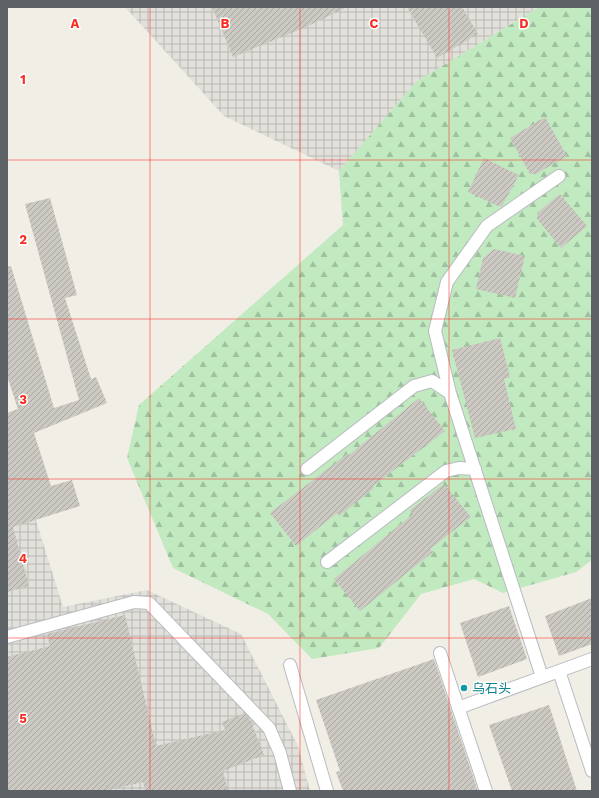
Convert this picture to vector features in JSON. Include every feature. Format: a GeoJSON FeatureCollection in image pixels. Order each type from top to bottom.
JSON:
{"type":"FeatureCollection","features":[{"type":"Feature","properties":{"kind":"lane"},"geometry":{"type":"LineString","coordinates":[[542,677],[450,393],[435,332],[448,282],[486,226],[559,176]]}},
{"type":"Feature","properties":{"kind":"lane"},"geometry":{"type":"LineString","coordinates":[[307,469],[414,386],[432,381],[450,393]]}},
{"type":"Feature","properties":{"kind":"lane"},"geometry":{"type":"LineString","coordinates":[[328,562],[446,471],[459,468],[475,469]]}},
{"type":"Feature","properties":{"kind":"lane"},"geometry":{"type":"LineString","coordinates":[[7,637],[134,602],[149,603],[269,728],[280,753],[290,791]]}},
{"type":"Feature","properties":{"kind":"lane"},"geometry":{"type":"LineString","coordinates":[[440,653],[486,791]]}},
{"type":"Feature","properties":{"kind":"lane"},"geometry":{"type":"LineString","coordinates":[[458,708],[592,659]]}},
{"type":"Feature","properties":{"kind":"lane"},"geometry":{"type":"LineString","coordinates":[[290,665],[328,791]]}},
{"type":"Feature","properties":{"kind":"lane"},"geometry":{"type":"LineString","coordinates":[[559,671],[592,772]]}},
{"type":"Feature","properties":{"kind":"shaded area"},"geometry":{"type":"Polygon","coordinates":[[[125,7],[539,7],[416,82],[339,171],[224,116],[125,7]]]}},
{"type":"Feature","properties":{"kind":"shaded area"},"geometry":{"type":"Polygon","coordinates":[[[7,427],[63,607],[147,590],[241,634],[298,746],[310,791],[7,791],[7,427]]]}},
{"type":"Feature","properties":{"kind":"green space"},"geometry":{"type":"Polygon","coordinates":[[[539,7],[592,7],[592,560],[576,572],[503,593],[474,579],[421,594],[379,648],[312,659],[268,614],[173,568],[127,458],[139,405],[343,225],[339,171],[416,82],[539,7]]]}},
{"type":"Feature","properties":{"kind":"building"},"geometry":{"type":"Polygon","coordinates":[[[212,7],[347,7],[306,27],[233,57],[212,7]]]}},
{"type":"Feature","properties":{"kind":"building"},"geometry":{"type":"Polygon","coordinates":[[[407,7],[462,7],[478,34],[437,58],[407,7]]]}},
{"type":"Feature","properties":{"kind":"building"},"geometry":{"type":"Polygon","coordinates":[[[545,117],[567,156],[536,174],[530,174],[510,138],[545,117]]]}},
{"type":"Feature","properties":{"kind":"building"},"geometry":{"type":"Polygon","coordinates":[[[484,158],[519,175],[502,206],[498,206],[468,192],[484,158]]]}},
{"type":"Feature","properties":{"kind":"building"},"geometry":{"type":"Polygon","coordinates":[[[560,194],[587,226],[561,248],[537,219],[537,213],[560,194]]]}},
{"type":"Feature","properties":{"kind":"building"},"geometry":{"type":"Polygon","coordinates":[[[50,198],[77,295],[65,298],[91,379],[96,377],[107,403],[34,433],[51,486],[72,480],[80,506],[13,527],[29,586],[7,592],[7,413],[18,409],[7,376],[7,267],[11,266],[54,408],[79,400],[25,204],[50,198]]]}},
{"type":"Feature","properties":{"kind":"building"},"geometry":{"type":"Polygon","coordinates":[[[494,249],[525,256],[515,298],[476,289],[483,258],[494,249]]]}},
{"type":"Feature","properties":{"kind":"building"},"geometry":{"type":"Polygon","coordinates":[[[500,338],[510,377],[504,379],[516,429],[475,438],[452,350],[500,338]]]}},
{"type":"Feature","properties":{"kind":"building"},"geometry":{"type":"Polygon","coordinates":[[[419,398],[445,431],[373,486],[374,488],[339,516],[337,513],[296,546],[270,513],[347,454],[349,455],[419,398]]]}},
{"type":"Feature","properties":{"kind":"building"},"geometry":{"type":"Polygon","coordinates":[[[444,484],[471,517],[430,549],[433,552],[360,611],[334,579],[413,514],[410,510],[444,484]]]}},
{"type":"Feature","properties":{"kind":"building"},"geometry":{"type":"Polygon","coordinates":[[[592,598],[592,644],[559,656],[545,616],[592,598]]]}},
{"type":"Feature","properties":{"kind":"building"},"geometry":{"type":"Polygon","coordinates":[[[509,606],[527,659],[478,677],[460,623],[509,606]]]}},
{"type":"Feature","properties":{"kind":"building"},"geometry":{"type":"Polygon","coordinates":[[[125,615],[156,746],[225,730],[222,722],[245,713],[250,719],[264,755],[223,771],[228,791],[145,791],[143,782],[105,791],[7,791],[7,657],[50,646],[47,634],[125,615]]]}},
{"type":"Feature","properties":{"kind":"building"},"geometry":{"type":"Polygon","coordinates":[[[434,659],[478,791],[343,791],[336,772],[340,771],[316,700],[434,659]]]}},
{"type":"Feature","properties":{"kind":"building"},"geometry":{"type":"Polygon","coordinates":[[[549,705],[577,791],[512,791],[489,725],[549,705]]]}},
{"type":"Feature","properties":{"kind":"place","name":"乌石头"},"geometry":{"type":"Point","coordinates":[464,688]}}]}
